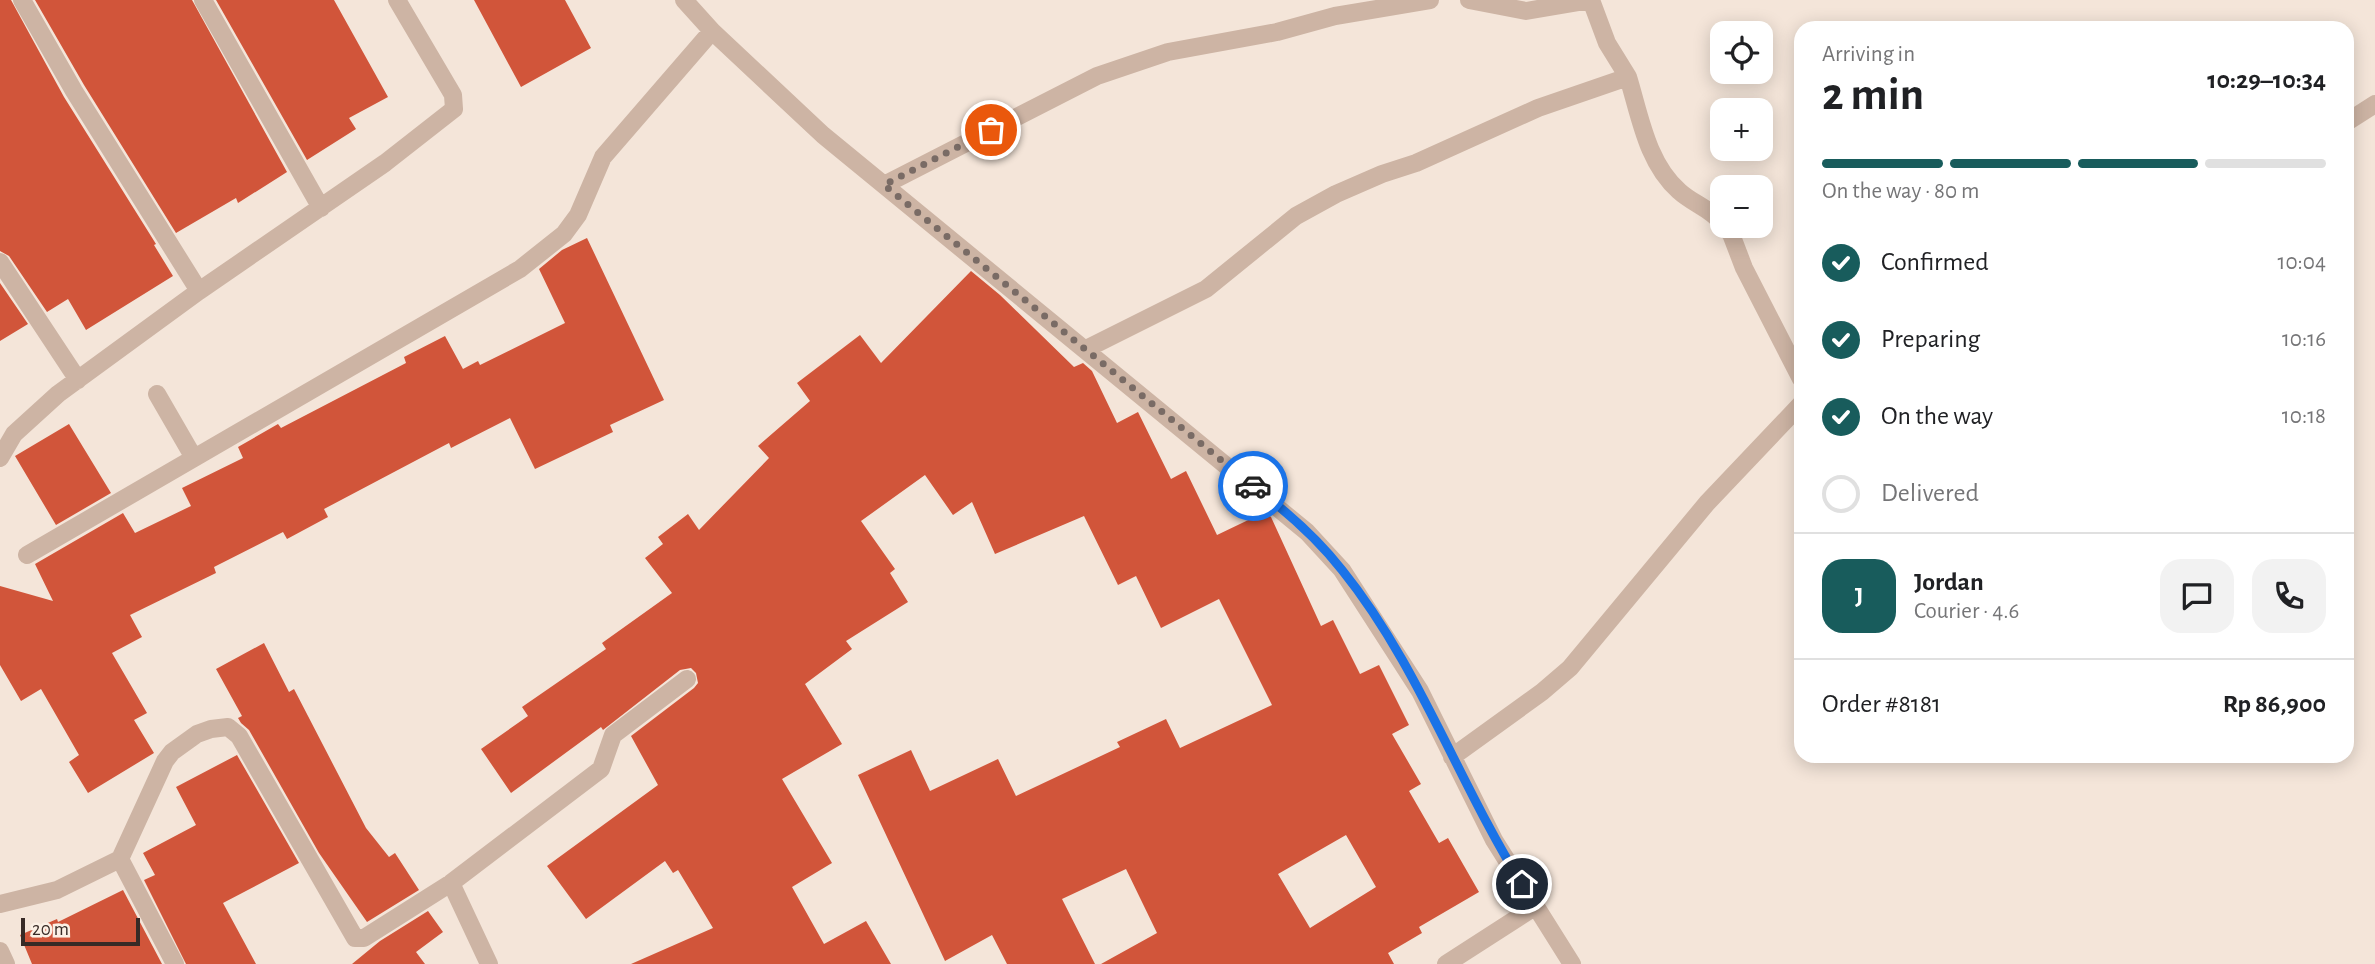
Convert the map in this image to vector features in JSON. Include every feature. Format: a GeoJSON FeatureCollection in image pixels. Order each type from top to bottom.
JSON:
{"type":"FeatureCollection","features":[{"type":"Feature","properties":{"kind":"street"},"geometry":{"type":"LineString","coordinates":[[22,0],[74,91],[199,291]]}},
{"type":"Feature","properties":{"kind":"street"},"geometry":{"type":"LineString","coordinates":[[203,0],[321,208]]}},
{"type":"Feature","properties":{"kind":"street"},"geometry":{"type":"LineString","coordinates":[[0,458],[14,434],[38,410],[199,291],[321,208],[454,109],[453,95],[397,0]]}},
{"type":"Feature","properties":{"kind":"street"},"geometry":{"type":"LineString","coordinates":[[684,0],[712,31],[823,135],[1307,531],[1342,570],[1420,691],[1494,840],[1572,964]]}},
{"type":"Feature","properties":{"kind":"street"},"geometry":{"type":"LineString","coordinates":[[884,185],[1097,76],[1133,62],[1168,52],[1277,33],[1335,16],[1430,0]]}},
{"type":"Feature","properties":{"kind":"street"},"geometry":{"type":"LineString","coordinates":[[1469,0],[1526,11],[1591,0],[1607,43],[1628,77],[1656,165],[1679,192],[1710,210]]}},
{"type":"Feature","properties":{"kind":"street"},"geometry":{"type":"LineString","coordinates":[[27,555],[520,269],[564,234],[579,215],[603,157],[712,31]]}},
{"type":"Feature","properties":{"kind":"street"},"geometry":{"type":"LineString","coordinates":[[1086,349],[1206,289],[1296,216],[1336,194],[1416,163],[1538,108],[1628,77]]}},
{"type":"Feature","properties":{"kind":"street"},"geometry":{"type":"LineString","coordinates":[[2354,118],[2375,104]]}},
{"type":"Feature","properties":{"kind":"street"},"geometry":{"type":"LineString","coordinates":[[1733,238],[1744,268],[1794,365]]}},
{"type":"Feature","properties":{"kind":"street"},"geometry":{"type":"LineString","coordinates":[[0,262],[78,380]]}},
{"type":"Feature","properties":{"kind":"street"},"geometry":{"type":"LineString","coordinates":[[157,394],[194,458]]}},
{"type":"Feature","properties":{"kind":"street"},"geometry":{"type":"LineString","coordinates":[[1452,757],[1542,692],[1570,668],[1707,503],[1794,411]]}},
{"type":"Feature","properties":{"kind":"street"},"geometry":{"type":"LineString","coordinates":[[0,904],[57,890],[120,859],[165,761],[181,744],[197,734],[228,727],[239,737],[355,938],[363,938],[451,883],[601,769],[613,735],[687,679]]}},
{"type":"Feature","properties":{"kind":"street"},"geometry":{"type":"LineString","coordinates":[[120,859],[175,964]]}},
{"type":"Feature","properties":{"kind":"street"},"geometry":{"type":"LineString","coordinates":[[451,883],[489,964]]}},
{"type":"Feature","properties":{"kind":"street"},"geometry":{"type":"LineString","coordinates":[[1446,964],[1536,906]]}},
{"type":"Feature","properties":{"kind":"street"},"geometry":{"type":"LineString","coordinates":[[0,951],[6,964]]}},
{"type":"Feature","properties":{"kind":"building"},"geometry":{"type":"Polygon","coordinates":[[[0,0],[11,0],[64,97],[156,244],[154,245],[173,276],[86,330],[68,299],[47,312],[9,256],[0,251],[0,0]]]}},
{"type":"Feature","properties":{"kind":"building"},"geometry":{"type":"Polygon","coordinates":[[[35,0],[192,0],[287,172],[238,203],[236,198],[176,233],[35,0]]]}},
{"type":"Feature","properties":{"kind":"building"},"geometry":{"type":"Polygon","coordinates":[[[216,0],[334,0],[388,97],[349,118],[356,129],[307,160],[216,0]]]}},
{"type":"Feature","properties":{"kind":"building"},"geometry":{"type":"Polygon","coordinates":[[[474,0],[565,0],[591,48],[521,87],[474,0]]]}},
{"type":"Feature","properties":{"kind":"building"},"geometry":{"type":"Polygon","coordinates":[[[587,238],[664,400],[610,425],[613,432],[535,469],[510,418],[451,448],[449,443],[324,509],[328,517],[287,539],[283,532],[214,567],[216,573],[130,615],[142,637],[112,653],[147,713],[134,720],[154,753],[88,793],[69,762],[79,755],[41,689],[21,701],[0,665],[0,586],[53,601],[35,564],[123,513],[135,533],[191,506],[182,488],[243,458],[238,447],[278,424],[281,428],[406,363],[404,357],[445,336],[463,369],[478,361],[480,365],[565,323],[539,269],[562,250],[587,238]]]}},
{"type":"Feature","properties":{"kind":"building"},"geometry":{"type":"Polygon","coordinates":[[[971,271],[1000,295],[1074,367],[1083,363],[1092,371],[1117,423],[1138,412],[1171,479],[1186,471],[1217,535],[1265,512],[1271,517],[1321,626],[1333,620],[1360,674],[1379,665],[1409,725],[1392,734],[1421,784],[1409,791],[1439,843],[1448,838],[1479,892],[1419,927],[1422,933],[1388,953],[1394,964],[1101,964],[1157,933],[1126,869],[1062,899],[1095,964],[1007,964],[992,935],[945,961],[858,775],[911,750],[930,791],[998,759],[1016,796],[1120,747],[1117,742],[1166,719],[1180,748],[1272,705],[1219,599],[1161,628],[1136,576],[1118,585],[1084,516],[995,554],[972,502],[953,515],[925,475],[861,521],[895,569],[890,573],[908,602],[846,641],[852,649],[805,684],[842,744],[782,779],[832,863],[792,887],[824,944],[866,921],[891,964],[631,964],[713,928],[678,870],[673,873],[665,861],[586,919],[547,866],[658,785],[631,736],[694,688],[698,683],[696,673],[691,668],[680,670],[603,730],[601,727],[511,793],[481,749],[528,716],[522,707],[606,649],[602,643],[672,593],[645,558],[663,544],[658,537],[688,514],[699,530],[769,458],[758,446],[810,401],[797,383],[860,335],[881,363],[971,271]],[[1346,835],[1278,874],[1310,928],[1376,887],[1346,835]]]}},
{"type":"Feature","properties":{"kind":"building"},"geometry":{"type":"Polygon","coordinates":[[[0,283],[28,324],[0,341],[0,283]]]}},
{"type":"Feature","properties":{"kind":"building"},"geometry":{"type":"Polygon","coordinates":[[[69,424],[111,493],[56,525],[15,456],[69,424]]]}},
{"type":"Feature","properties":{"kind":"building"},"geometry":{"type":"Polygon","coordinates":[[[264,643],[289,692],[294,689],[366,828],[389,857],[395,853],[419,890],[367,922],[319,853],[249,730],[238,718],[242,716],[216,669],[264,643]]]}},
{"type":"Feature","properties":{"kind":"building"},"geometry":{"type":"Polygon","coordinates":[[[237,755],[299,863],[223,903],[256,964],[186,964],[144,880],[155,875],[143,853],[196,825],[176,787],[237,755]]]}},
{"type":"Feature","properties":{"kind":"building"},"geometry":{"type":"Polygon","coordinates":[[[123,890],[162,964],[32,964],[20,935],[57,919],[58,922],[123,890]]]}},
{"type":"Feature","properties":{"kind":"building"},"geometry":{"type":"Polygon","coordinates":[[[428,911],[443,932],[416,952],[425,964],[352,964],[380,941],[428,911]]]}},
{"type":"Feature","properties":{"kind":"way so far"},"geometry":{"type":"LineString","coordinates":[[991,130],[884,185],[1253,486]]}},
{"type":"Feature","properties":{"kind":"route"},"geometry":{"type":"LineString","coordinates":[[1253,486],[1307,531],[1342,570],[1367,606],[1420,691],[1494,840],[1522,884]]}}]}
